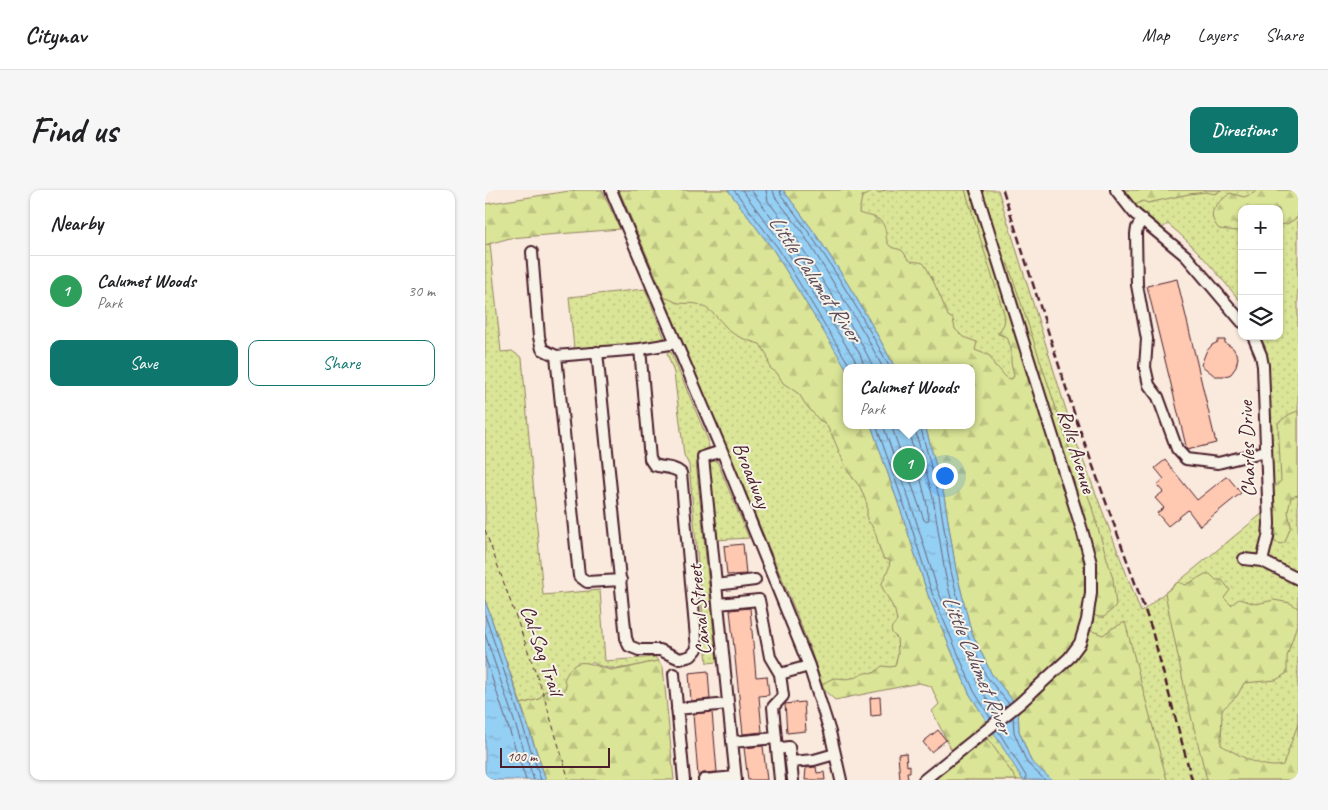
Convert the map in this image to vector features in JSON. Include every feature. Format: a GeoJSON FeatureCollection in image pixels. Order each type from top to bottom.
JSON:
{"type":"FeatureCollection","features":[{"type":"Feature","properties":{"kind":"street","name":"Broadway"},"geometry":{"type":"LineString","coordinates":[[611,190],[722,451],[809,666],[841,780]]}},
{"type":"Feature","properties":{"kind":"street","name":"Rolls Avenue"},"geometry":{"type":"LineString","coordinates":[[925,780],[1019,704],[1069,658],[1080,643],[1087,620],[1091,593],[1091,563],[976,190]]}},
{"type":"Feature","properties":{"kind":"street"},"geometry":{"type":"LineString","coordinates":[[1116,190],[1142,219],[1186,256],[1238,317]]}},
{"type":"Feature","properties":{"kind":"street"},"geometry":{"type":"LineString","coordinates":[[1142,219],[1136,234],[1137,285],[1147,339],[1145,366],[1149,384],[1159,398],[1177,449],[1186,459],[1218,463],[1266,451]]}},
{"type":"Feature","properties":{"kind":"street"},"geometry":{"type":"LineString","coordinates":[[532,252],[539,337],[542,349],[556,356],[640,349],[676,343]]}},
{"type":"Feature","properties":{"kind":"street","name":"Charles Drive"},"geometry":{"type":"LineString","coordinates":[[1256,340],[1263,366],[1269,524],[1268,538],[1262,562]]}},
{"type":"Feature","properties":{"kind":"street"},"geometry":{"type":"LineString","coordinates":[[597,352],[629,646],[639,650],[660,650],[680,659],[691,656],[697,649],[681,473],[676,468],[661,468],[654,465],[650,459],[640,349]]}},
{"type":"Feature","properties":{"kind":"street"},"geometry":{"type":"LineString","coordinates":[[556,356],[579,576],[587,582],[621,580]]}},
{"type":"Feature","properties":{"kind":"street","name":"Canal Street"},"geometry":{"type":"LineString","coordinates":[[722,451],[703,457],[735,778]]}},
{"type":"Feature","properties":{"kind":"street"},"geometry":{"type":"LineString","coordinates":[[1244,559],[1262,562],[1298,579]]}},
{"type":"Feature","properties":{"kind":"street"},"geometry":{"type":"LineString","coordinates":[[716,585],[755,580]]}},
{"type":"Feature","properties":{"kind":"street"},"geometry":{"type":"LineString","coordinates":[[718,604],[759,600],[770,657],[780,674],[783,696],[773,707],[779,780]]}},
{"type":"Feature","properties":{"kind":"street"},"geometry":{"type":"LineString","coordinates":[[780,674],[809,666]]}},
{"type":"Feature","properties":{"kind":"street"},"geometry":{"type":"LineString","coordinates":[[674,674],[684,780]]}},
{"type":"Feature","properties":{"kind":"street"},"geometry":{"type":"LineString","coordinates":[[677,709],[728,704]]}},
{"type":"Feature","properties":{"kind":"street"},"geometry":{"type":"LineString","coordinates":[[732,742],[776,744],[789,748],[793,780]]}},
{"type":"Feature","properties":{"kind":"street"},"geometry":{"type":"LineString","coordinates":[[791,762],[814,760],[835,754]]}},
{"type":"Feature","properties":{"kind":"street"},"geometry":{"type":"LineString","coordinates":[[704,780],[735,778]]}},
{"type":"Feature","properties":{"kind":"path","name":"Cal-Sag Trail"},"geometry":{"type":"LineString","coordinates":[[485,530],[542,690],[569,780]]}},
{"type":"Feature","properties":{"kind":"green space"},"geometry":{"type":"Polygon","coordinates":[[[576,190],[602,190],[620,229],[510,238],[485,245],[485,204],[576,190]]]}},
{"type":"Feature","properties":{"kind":"green space"},"geometry":{"type":"Polygon","coordinates":[[[619,190],[998,190],[1075,439],[1141,612],[1274,504],[1269,363],[1262,340],[1283,340],[1283,205],[1238,205],[1238,298],[1188,242],[1168,224],[1162,228],[1129,200],[1122,190],[1298,190],[1298,780],[932,780],[988,739],[946,663],[824,691],[811,651],[790,598],[619,190]]]}},
{"type":"Feature","properties":{"kind":"green space"},"geometry":{"type":"Polygon","coordinates":[[[619,190],[728,190],[774,251],[844,364],[843,429],[872,429],[928,595],[969,693],[988,723],[971,736],[976,746],[966,754],[988,739],[1017,780],[932,780],[957,761],[932,711],[939,704],[931,686],[919,683],[835,700],[826,692],[822,685],[831,679],[847,679],[864,673],[874,673],[882,666],[895,666],[898,654],[897,638],[891,629],[897,621],[895,611],[882,587],[890,560],[884,559],[874,529],[867,520],[867,504],[860,487],[847,470],[825,423],[819,420],[799,394],[783,383],[777,373],[770,368],[767,355],[760,344],[734,334],[707,308],[694,304],[679,303],[665,298],[619,190]]]}},
{"type":"Feature","properties":{"kind":"green space"},"geometry":{"type":"Polygon","coordinates":[[[783,190],[873,190],[867,195],[862,196],[859,213],[882,222],[888,243],[892,248],[900,249],[910,260],[923,263],[948,316],[953,319],[955,329],[963,337],[977,342],[975,350],[990,356],[995,366],[1009,379],[1012,379],[1014,376],[1011,348],[1007,337],[998,334],[1004,324],[1005,317],[965,190],[969,190],[1038,401],[1081,545],[1085,584],[1082,624],[1092,631],[1103,635],[1125,622],[1167,780],[1051,780],[1030,761],[1019,731],[1018,707],[991,673],[971,631],[956,570],[944,496],[926,429],[975,429],[975,364],[893,364],[843,276],[783,190]]]}},
{"type":"Feature","properties":{"kind":"green space"},"geometry":{"type":"Polygon","coordinates":[[[873,190],[885,190],[880,193],[873,190]]]}},
{"type":"Feature","properties":{"kind":"green space"},"geometry":{"type":"Polygon","coordinates":[[[1122,190],[1221,190],[1215,194],[1206,192],[1189,194],[1148,203],[1143,201],[1135,205],[1122,190]]]}},
{"type":"Feature","properties":{"kind":"green space"},"geometry":{"type":"Polygon","coordinates":[[[1256,190],[1298,190],[1298,217],[1283,224],[1283,205],[1238,205],[1238,230],[1219,229],[1212,213],[1217,205],[1230,193],[1244,197],[1254,193],[1256,190]]]}},
{"type":"Feature","properties":{"kind":"green space"},"geometry":{"type":"Polygon","coordinates":[[[490,244],[501,352],[512,351],[522,358],[543,595],[600,590],[605,661],[655,657],[658,661],[625,668],[608,668],[592,662],[566,685],[563,694],[545,691],[539,699],[521,704],[485,600],[485,245],[490,244]]]}},
{"type":"Feature","properties":{"kind":"green space"},"geometry":{"type":"Polygon","coordinates":[[[1008,264],[1069,447],[1090,501],[1113,579],[1116,606],[1104,617],[1098,617],[1093,614],[1091,564],[1003,270],[1008,264]]]}},
{"type":"Feature","properties":{"kind":"green space"},"geometry":{"type":"Polygon","coordinates":[[[645,289],[666,341],[574,349],[569,297],[645,289]]]}},
{"type":"Feature","properties":{"kind":"green space"},"geometry":{"type":"Polygon","coordinates":[[[671,352],[708,440],[709,448],[699,452],[696,462],[717,662],[707,663],[689,465],[684,455],[674,373],[667,353],[671,352]]]}},
{"type":"Feature","properties":{"kind":"green space"},"geometry":{"type":"Polygon","coordinates":[[[1298,411],[1298,495],[1291,497],[1288,512],[1291,526],[1285,542],[1281,544],[1275,542],[1274,539],[1273,488],[1281,481],[1278,423],[1290,414],[1298,411]]]}},
{"type":"Feature","properties":{"kind":"green space"},"geometry":{"type":"Polygon","coordinates":[[[717,461],[749,538],[715,540],[707,466],[710,462],[717,461]]]}},
{"type":"Feature","properties":{"kind":"green space"},"geometry":{"type":"Polygon","coordinates":[[[1205,574],[1210,574],[1216,580],[1222,580],[1230,590],[1224,598],[1231,605],[1239,599],[1256,604],[1274,600],[1290,603],[1298,608],[1298,621],[1287,657],[1287,673],[1276,680],[1244,683],[1237,696],[1222,710],[1221,745],[1259,764],[1283,765],[1298,724],[1298,780],[1207,780],[1187,700],[1165,593],[1178,582],[1186,585],[1205,574]]]}},
{"type":"Feature","properties":{"kind":"green space"},"geometry":{"type":"Polygon","coordinates":[[[658,661],[663,667],[674,780],[546,780],[521,704],[539,699],[545,691],[563,694],[566,685],[564,680],[569,670],[581,663],[616,670],[658,661]]]}},
{"type":"Feature","properties":{"kind":"water","name":"Little Calumet River"},"geometry":{"type":"Polygon","coordinates":[[[728,190],[783,190],[843,276],[893,364],[844,364],[774,251],[728,190]]]}},
{"type":"Feature","properties":{"kind":"water","name":"Little Calumet River"},"geometry":{"type":"Polygon","coordinates":[[[872,429],[926,429],[944,496],[956,570],[971,631],[991,673],[1018,707],[1019,731],[1031,761],[1052,780],[1023,780],[969,693],[928,595],[872,429]]]}},
{"type":"Feature","properties":{"kind":"water"},"geometry":{"type":"Polygon","coordinates":[[[485,600],[546,780],[485,780],[485,600]]]}},
{"type":"Feature","properties":{"kind":"building"},"geometry":{"type":"Polygon","coordinates":[[[1177,279],[1216,443],[1187,450],[1147,286],[1177,279]]]}},
{"type":"Feature","properties":{"kind":"building"},"geometry":{"type":"Polygon","coordinates":[[[1218,340],[1225,340],[1225,343],[1233,348],[1238,357],[1236,367],[1231,374],[1226,376],[1215,376],[1201,365],[1206,352],[1218,340]]]}},
{"type":"Feature","properties":{"kind":"building"},"geometry":{"type":"Polygon","coordinates":[[[1165,460],[1197,500],[1227,476],[1241,493],[1200,526],[1188,510],[1168,526],[1157,513],[1164,508],[1155,498],[1163,492],[1157,485],[1164,479],[1155,468],[1165,460]]]}},
{"type":"Feature","properties":{"kind":"building"},"geometry":{"type":"Polygon","coordinates":[[[743,544],[746,574],[727,575],[724,546],[743,544]]]}},
{"type":"Feature","properties":{"kind":"building"},"geometry":{"type":"Polygon","coordinates":[[[750,608],[756,677],[767,676],[769,695],[759,696],[762,732],[743,734],[730,610],[750,608]]]}},
{"type":"Feature","properties":{"kind":"building"},"geometry":{"type":"Polygon","coordinates":[[[708,671],[710,699],[691,701],[689,673],[708,671]]]}},
{"type":"Feature","properties":{"kind":"building"},"geometry":{"type":"Polygon","coordinates":[[[880,697],[881,715],[871,716],[870,698],[880,697]]]}},
{"type":"Feature","properties":{"kind":"building"},"geometry":{"type":"Polygon","coordinates":[[[804,702],[806,731],[787,733],[785,704],[804,702]]]}},
{"type":"Feature","properties":{"kind":"building"},"geometry":{"type":"Polygon","coordinates":[[[712,712],[717,772],[703,773],[698,776],[693,714],[712,712]]]}},
{"type":"Feature","properties":{"kind":"building"},"geometry":{"type":"Polygon","coordinates":[[[938,730],[946,740],[931,752],[923,742],[938,730]]]}},
{"type":"Feature","properties":{"kind":"building"},"geometry":{"type":"Polygon","coordinates":[[[763,746],[767,780],[748,780],[744,748],[763,746]]]}},
{"type":"Feature","properties":{"kind":"building"},"geometry":{"type":"Polygon","coordinates":[[[906,753],[907,766],[910,765],[910,772],[907,772],[908,779],[900,780],[898,754],[906,753]]]}},
{"type":"Feature","properties":{"kind":"building"},"geometry":{"type":"Polygon","coordinates":[[[816,767],[817,773],[824,772],[825,780],[805,780],[806,768],[816,767]]]}},
{"type":"Feature","properties":{"kind":"railway"},"geometry":{"type":"LineString","coordinates":[[1003,190],[1076,419],[1151,627],[1192,780]]}},
{"type":"Feature","properties":{"kind":"place","name":"Calumet Woods"},"geometry":{"type":"Point","coordinates":[909,464]}}]}
